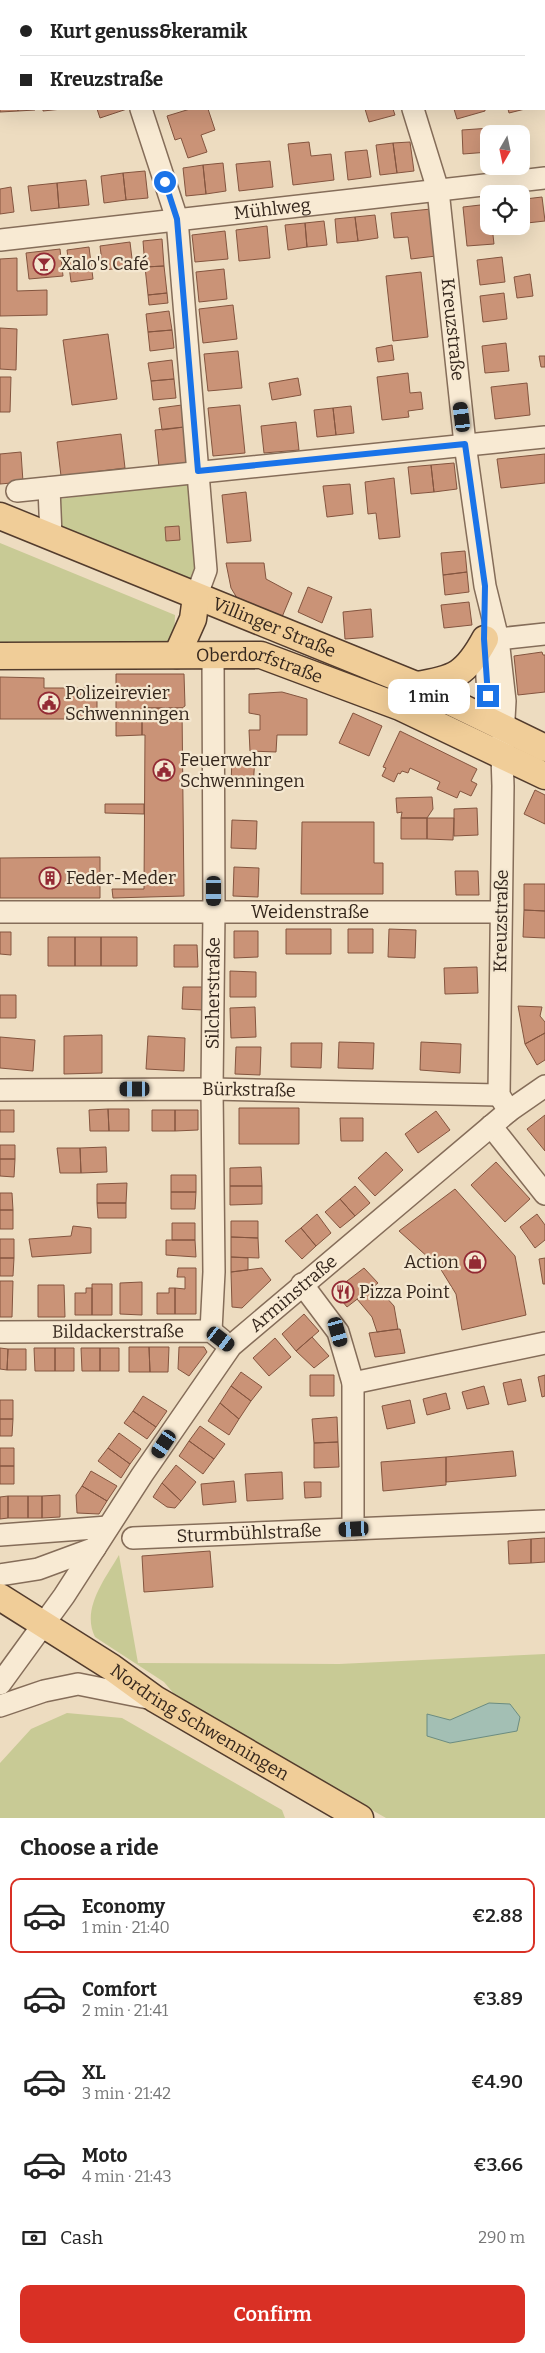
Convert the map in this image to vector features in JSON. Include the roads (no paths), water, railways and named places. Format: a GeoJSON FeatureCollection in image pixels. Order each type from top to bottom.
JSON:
{"type":"FeatureCollection","features":[{"type":"Feature","properties":{"kind":"main road","name":"Villinger Straße"},"geometry":{"type":"LineString","coordinates":[[0,516],[416,685],[545,748]]}},
{"type":"Feature","properties":{"kind":"main road"},"geometry":{"type":"LineString","coordinates":[[177,655],[190,627],[196,597]]}},
{"type":"Feature","properties":{"kind":"main road"},"geometry":{"type":"LineString","coordinates":[[416,685],[448,680],[472,662],[491,639]]}},
{"type":"Feature","properties":{"kind":"main road","name":"Oberdorfstraße"},"geometry":{"type":"LineString","coordinates":[[0,656],[261,655],[400,707],[502,755]]}},
{"type":"Feature","properties":{"kind":"main road"},"geometry":{"type":"LineString","coordinates":[[502,755],[545,776]]}},
{"type":"Feature","properties":{"kind":"main road"},"geometry":{"type":"LineString","coordinates":[[0,1597],[43,1625]]}},
{"type":"Feature","properties":{"kind":"main road","name":"Nordring Schwenningen"},"geometry":{"type":"LineString","coordinates":[[43,1625],[155,1699],[360,1818]]}},
{"type":"Feature","properties":{"kind":"street"},"geometry":{"type":"LineString","coordinates":[[141,110],[177,219],[206,570],[196,597]]}},
{"type":"Feature","properties":{"kind":"street","name":"Kreuzstraße"},"geometry":{"type":"LineString","coordinates":[[413,110],[438,190],[465,444],[491,639],[505,701],[502,728],[504,786],[500,912],[504,1103]]}},
{"type":"Feature","properties":{"kind":"street","name":"Mühlweg"},"geometry":{"type":"LineString","coordinates":[[0,240],[545,178]]}},
{"type":"Feature","properties":{"kind":"street"},"geometry":{"type":"LineString","coordinates":[[18,490],[545,437]]}},
{"type":"Feature","properties":{"kind":"street"},"geometry":{"type":"LineString","coordinates":[[49,488],[51,536]]}},
{"type":"Feature","properties":{"kind":"street"},"geometry":{"type":"LineString","coordinates":[[491,639],[545,634]]}},
{"type":"Feature","properties":{"kind":"street","name":"Silcherstraße"},"geometry":{"type":"LineString","coordinates":[[211,1331],[214,1272],[212,1089],[214,911],[213,655]]}},
{"type":"Feature","properties":{"kind":"street","name":"Weidenstraße"},"geometry":{"type":"LineString","coordinates":[[0,912],[500,912]]}},
{"type":"Feature","properties":{"kind":"street","name":"Arminstraße"},"geometry":{"type":"LineString","coordinates":[[0,1684],[64,1596],[108,1527],[231,1346],[491,1126],[504,1103],[545,1086]]}},
{"type":"Feature","properties":{"kind":"street","name":"Bürkstraße"},"geometry":{"type":"LineString","coordinates":[[0,1090],[212,1089],[504,1103]]}},
{"type":"Feature","properties":{"kind":"street"},"geometry":{"type":"LineString","coordinates":[[491,1126],[545,1194]]}},
{"type":"Feature","properties":{"kind":"street"},"geometry":{"type":"LineString","coordinates":[[302,1284],[338,1332],[353,1384],[354,1529]]}},
{"type":"Feature","properties":{"kind":"street"},"geometry":{"type":"LineString","coordinates":[[211,1331],[231,1346]]}},
{"type":"Feature","properties":{"kind":"street","name":"Bildackerstraße"},"geometry":{"type":"LineString","coordinates":[[0,1332],[211,1331]]}},
{"type":"Feature","properties":{"kind":"street"},"geometry":{"type":"LineString","coordinates":[[353,1384],[545,1343]]}},
{"type":"Feature","properties":{"kind":"street","name":"Sturmbühlstraße"},"geometry":{"type":"LineString","coordinates":[[133,1538],[545,1521]]}},
{"type":"Feature","properties":{"kind":"street"},"geometry":{"type":"LineString","coordinates":[[0,1535],[108,1527]]}},
{"type":"Feature","properties":{"kind":"street"},"geometry":{"type":"LineString","coordinates":[[0,1576],[38,1569],[94,1548]]}},
{"type":"Feature","properties":{"kind":"street"},"geometry":{"type":"LineString","coordinates":[[0,1706],[44,1691],[78,1684],[155,1699]]}},
{"type":"Feature","properties":{"kind":"place","name":"Xalo's Café"},"geometry":{"type":"Point","coordinates":[44,264]}},
{"type":"Feature","properties":{"kind":"place","name":"Polizeirevier Schwenningen"},"geometry":{"type":"Point","coordinates":[49,703]}},
{"type":"Feature","properties":{"kind":"place","name":"Feuerwehr Schwenningen"},"geometry":{"type":"Point","coordinates":[164,770]}},
{"type":"Feature","properties":{"kind":"place","name":"Feder-Meder"},"geometry":{"type":"Point","coordinates":[50,878]}},
{"type":"Feature","properties":{"kind":"place","name":"Action"},"geometry":{"type":"Point","coordinates":[475,1262]}},
{"type":"Feature","properties":{"kind":"place","name":"Pizza Point"},"geometry":{"type":"Point","coordinates":[343,1292]}}]}
